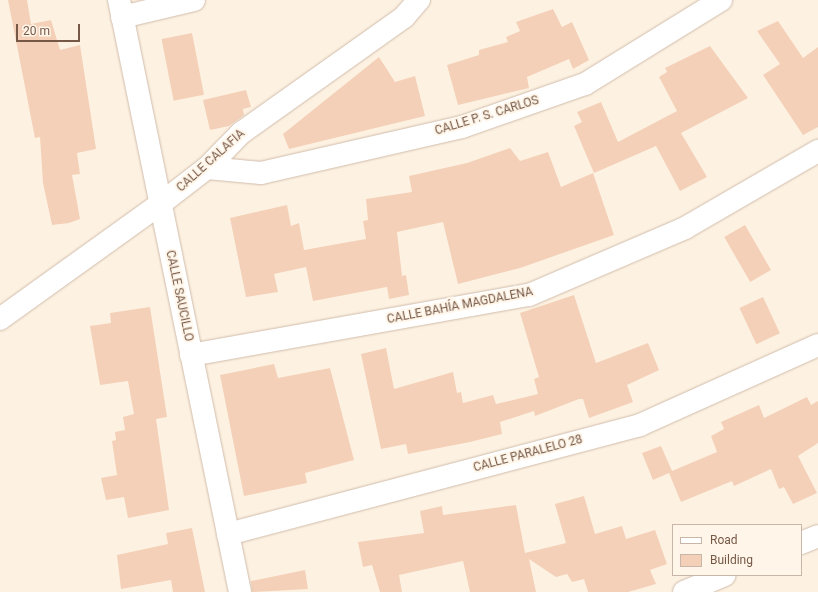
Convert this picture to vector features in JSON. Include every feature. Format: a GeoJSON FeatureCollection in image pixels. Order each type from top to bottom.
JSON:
{"type":"FeatureCollection","features":[{"type":"Feature","properties":{"kind":"street"},"geometry":{"type":"LineString","coordinates":[[120,9],[194,0]]}},
{"type":"Feature","properties":{"kind":"street","name":"CALLE CALAFIA"},"geometry":{"type":"LineString","coordinates":[[0,319],[160,204],[207,168],[241,132],[404,17],[418,0]]}},
{"type":"Feature","properties":{"kind":"street","name":"CALLE P. S. CARLOS"},"geometry":{"type":"LineString","coordinates":[[207,168],[261,173],[462,127],[585,84],[721,0]]}},
{"type":"Feature","properties":{"kind":"street","name":"CALLE SAUCILLO"},"geometry":{"type":"LineString","coordinates":[[120,9],[240,592]]}},
{"type":"Feature","properties":{"kind":"street","name":"CALLE BAHÍA MAGDALENA"},"geometry":{"type":"LineString","coordinates":[[191,355],[529,295],[685,228],[818,151]]}},
{"type":"Feature","properties":{"kind":"street","name":"CALLE PARALELO 28"},"geometry":{"type":"LineString","coordinates":[[228,534],[640,425],[818,345]]}},
{"type":"Feature","properties":{"kind":"street"},"geometry":{"type":"LineString","coordinates":[[802,543],[818,536]]}},
{"type":"Feature","properties":{"kind":"street"},"geometry":{"type":"LineString","coordinates":[[684,592],[723,576]]}},
{"type":"Feature","properties":{"kind":"building"},"geometry":{"type":"Polygon","coordinates":[[[8,0],[27,0],[31,24],[51,20],[60,50],[80,45],[96,149],[77,153],[80,174],[72,175],[80,219],[69,223],[52,225],[43,183],[40,137],[35,138],[8,0]]]}},
{"type":"Feature","properties":{"kind":"building"},"geometry":{"type":"Polygon","coordinates":[[[553,9],[562,27],[572,22],[589,60],[573,69],[569,59],[527,77],[529,88],[458,105],[447,65],[479,55],[479,50],[508,42],[506,37],[520,31],[516,22],[553,9]]]}},
{"type":"Feature","properties":{"kind":"building"},"geometry":{"type":"Polygon","coordinates":[[[778,21],[803,58],[818,47],[818,127],[803,135],[763,75],[780,64],[757,31],[778,21]]]}},
{"type":"Feature","properties":{"kind":"building"},"geometry":{"type":"Polygon","coordinates":[[[192,33],[204,95],[174,101],[162,39],[192,33]]]}},
{"type":"Feature","properties":{"kind":"building"},"geometry":{"type":"Polygon","coordinates":[[[710,46],[748,98],[681,133],[707,177],[680,191],[656,146],[594,173],[574,126],[582,122],[577,112],[601,102],[618,142],[677,111],[659,77],[667,72],[665,68],[710,46]]]}},
{"type":"Feature","properties":{"kind":"building"},"geometry":{"type":"Polygon","coordinates":[[[379,57],[395,82],[415,76],[425,116],[289,149],[283,134],[379,57]]]}},
{"type":"Feature","properties":{"kind":"building"},"geometry":{"type":"Polygon","coordinates":[[[246,90],[251,107],[243,109],[244,115],[229,126],[210,130],[203,100],[246,90]]]}},
{"type":"Feature","properties":{"kind":"building"},"geometry":{"type":"Polygon","coordinates":[[[510,148],[520,161],[548,152],[561,187],[593,173],[614,235],[520,268],[458,284],[443,222],[397,232],[402,276],[406,275],[409,295],[389,299],[387,287],[313,301],[306,267],[274,274],[278,292],[246,297],[230,218],[287,205],[291,226],[299,223],[304,250],[366,239],[363,221],[368,220],[366,199],[412,192],[409,176],[467,163],[510,148]]]}},
{"type":"Feature","properties":{"kind":"building"},"geometry":{"type":"Polygon","coordinates":[[[745,225],[771,270],[750,282],[724,237],[745,225]]]}},
{"type":"Feature","properties":{"kind":"building"},"geometry":{"type":"Polygon","coordinates":[[[574,295],[596,363],[648,343],[659,370],[627,385],[633,402],[589,418],[583,399],[579,399],[535,416],[534,411],[500,422],[502,434],[408,454],[406,444],[381,449],[361,354],[386,348],[394,389],[453,372],[457,393],[461,392],[463,403],[493,395],[496,404],[538,394],[534,379],[539,377],[520,313],[574,295]]]}},
{"type":"Feature","properties":{"kind":"building"},"geometry":{"type":"Polygon","coordinates":[[[763,297],[780,333],[756,344],[739,308],[763,297]]]}},
{"type":"Feature","properties":{"kind":"building"},"geometry":{"type":"Polygon","coordinates":[[[150,307],[167,417],[156,419],[169,510],[128,518],[124,497],[106,500],[101,478],[117,475],[112,441],[116,440],[115,432],[125,430],[123,417],[134,414],[128,381],[100,385],[90,326],[111,323],[110,313],[150,307]]]}},
{"type":"Feature","properties":{"kind":"building"},"geometry":{"type":"Polygon","coordinates":[[[274,364],[278,378],[330,368],[354,460],[305,473],[307,483],[244,496],[220,375],[274,364]]]}},
{"type":"Feature","properties":{"kind":"building"},"geometry":{"type":"Polygon","coordinates":[[[807,397],[811,405],[818,401],[818,443],[798,456],[817,493],[793,504],[784,487],[779,489],[771,469],[734,486],[732,481],[681,502],[669,473],[653,480],[642,453],[661,446],[672,471],[717,452],[711,436],[724,429],[721,422],[759,405],[764,418],[807,397]]]}},
{"type":"Feature","properties":{"kind":"building"},"geometry":{"type":"Polygon","coordinates":[[[584,496],[595,534],[622,526],[626,539],[655,530],[667,564],[650,570],[656,584],[628,592],[588,592],[584,579],[572,582],[567,574],[556,577],[529,559],[536,592],[470,592],[463,561],[399,575],[402,592],[380,592],[372,565],[363,567],[358,542],[424,533],[420,511],[442,506],[443,515],[516,505],[525,553],[566,543],[555,504],[584,496]]]}},
{"type":"Feature","properties":{"kind":"building"},"geometry":{"type":"Polygon","coordinates":[[[192,528],[205,592],[173,592],[171,580],[121,589],[117,555],[168,544],[166,533],[192,528]]]}},
{"type":"Feature","properties":{"kind":"building"},"geometry":{"type":"Polygon","coordinates":[[[305,570],[308,589],[252,592],[251,581],[305,570]]]}}]}
